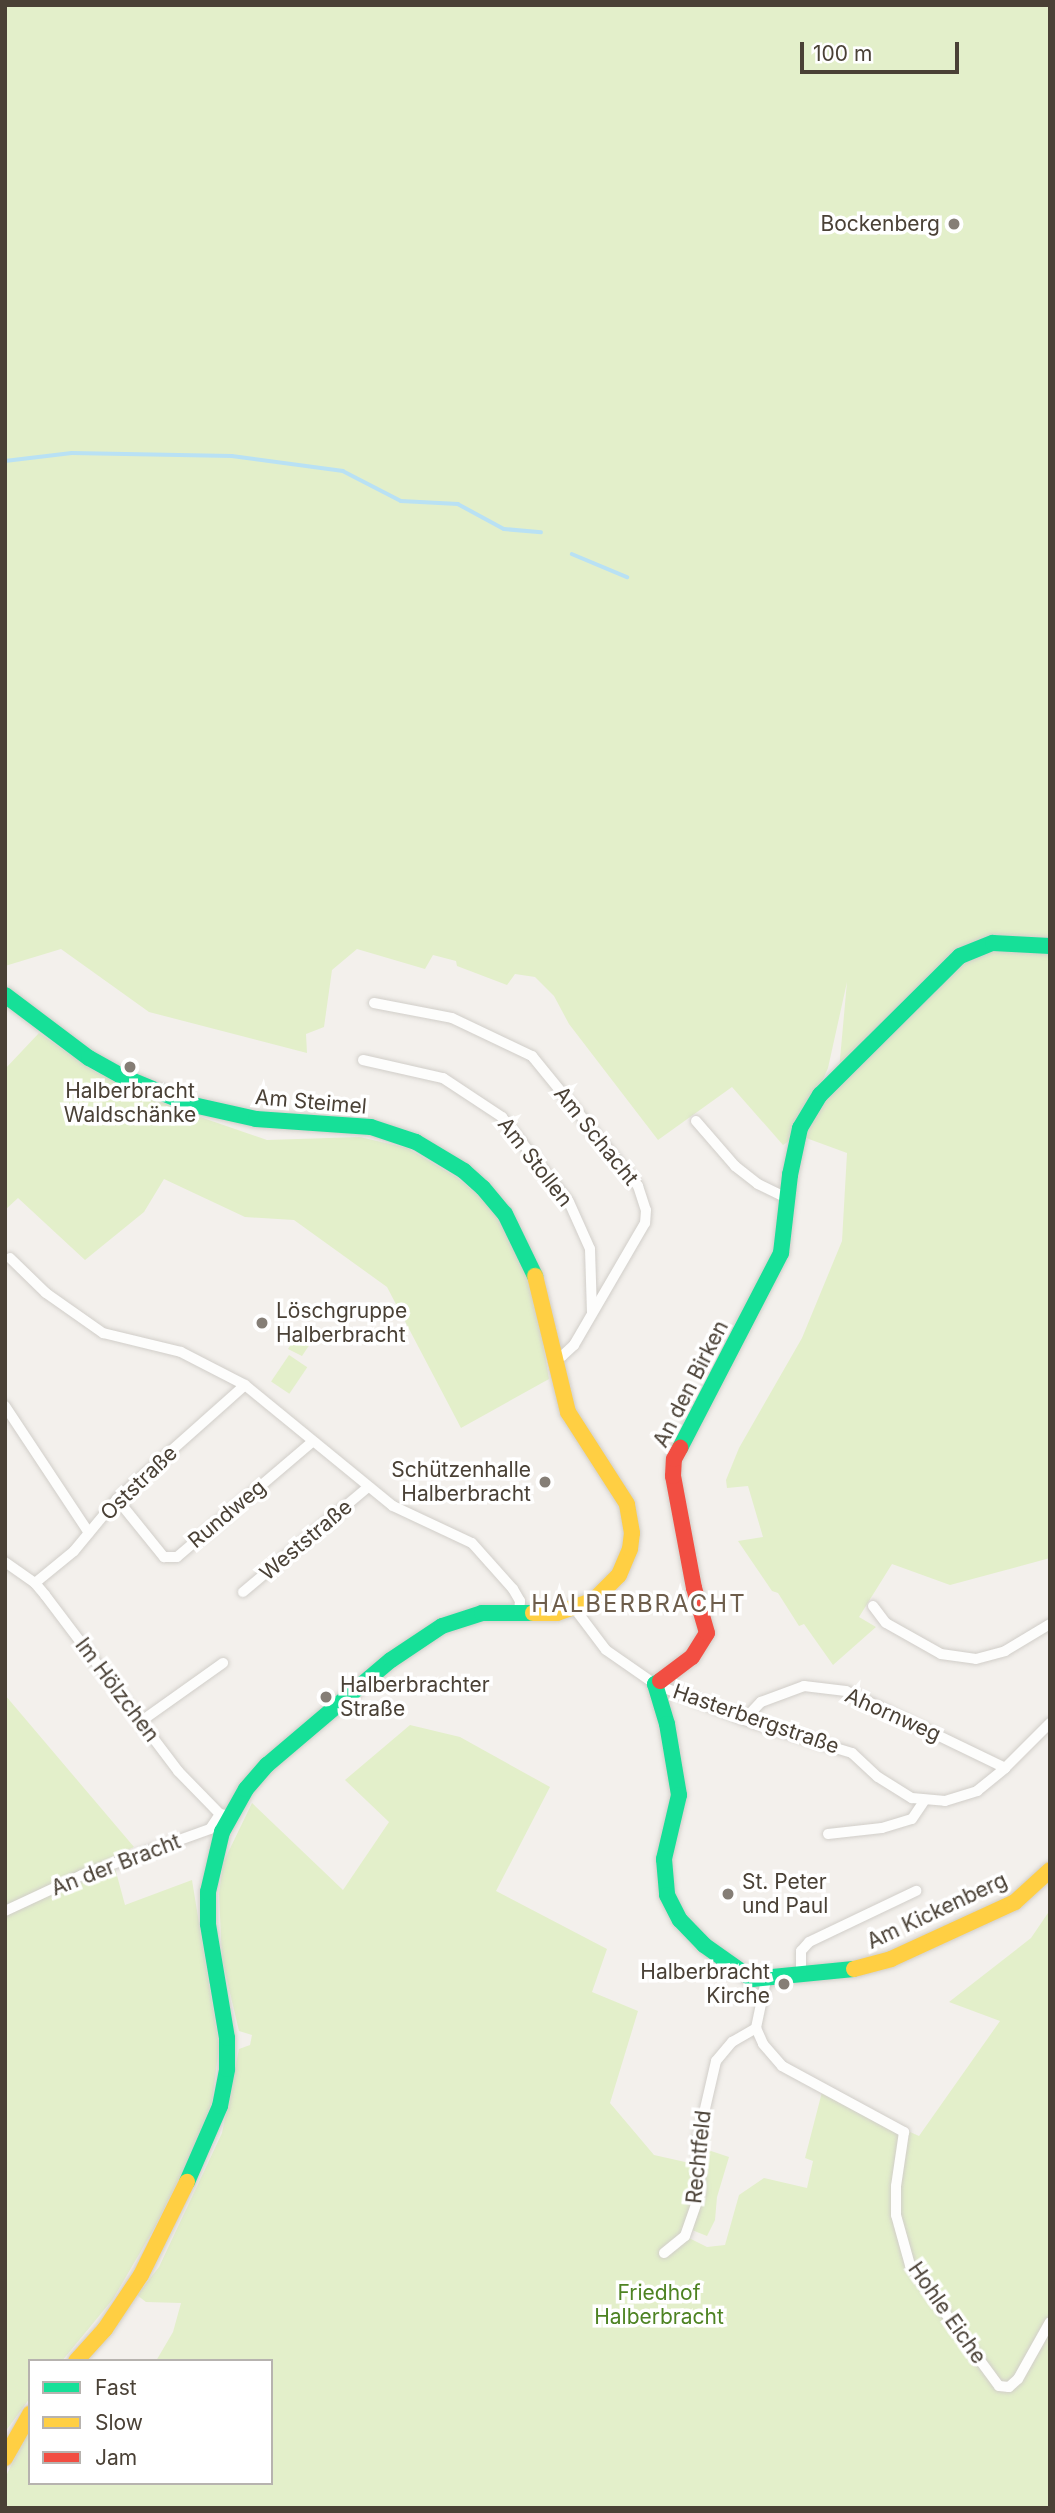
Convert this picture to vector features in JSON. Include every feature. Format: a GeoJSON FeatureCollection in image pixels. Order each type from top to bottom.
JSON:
{"type":"FeatureCollection","features":[{"type":"Feature","properties":{"kind":"main road","name":"An den Birken"},"geometry":{"type":"LineString","coordinates":[[655,1684],[692,1657],[706,1633],[691,1578],[673,1476],[674,1459],[781,1253],[787,1198],[800,1128],[820,1095],[906,1013],[960,956],[993,943],[1050,946]]}},
{"type":"Feature","properties":{"kind":"main road","name":"Am Steimel"},"geometry":{"type":"LineString","coordinates":[[5,995],[89,1058],[121,1076],[189,1104],[256,1119],[371,1127],[416,1142],[450,1161],[483,1188],[519,1238],[543,1300],[553,1358],[568,1412],[627,1504],[632,1533],[626,1561],[610,1586],[594,1600],[575,1609]]}},
{"type":"Feature","properties":{"kind":"main road"},"geometry":{"type":"LineString","coordinates":[[78,2359],[105,2329],[141,2275],[182,2197],[220,2106],[227,2069],[227,2038],[207,1908],[216,1849],[225,1815],[267,1765],[410,1646],[458,1619],[482,1613],[557,1613],[575,1609]]}},
{"type":"Feature","properties":{"kind":"main road"},"geometry":{"type":"LineString","coordinates":[[655,1684],[667,1724],[679,1795],[664,1859],[667,1895],[680,1920],[704,1945],[748,1977],[766,1980]]}},
{"type":"Feature","properties":{"kind":"main road","name":"Am Kickenberg"},"geometry":{"type":"LineString","coordinates":[[766,1980],[801,1974],[848,1971],[910,1952],[1015,1902],[1050,1870]]}},
{"type":"Feature","properties":{"kind":"main road"},"geometry":{"type":"LineString","coordinates":[[5,2458],[28,2418]]}},
{"type":"Feature","properties":{"kind":"street","name":"Am Schacht"},"geometry":{"type":"LineString","coordinates":[[374,1003],[453,1018],[532,1056],[638,1186],[646,1210],[645,1223],[570,1351],[553,1358]]}},
{"type":"Feature","properties":{"kind":"street","name":"Am Stollen"},"geometry":{"type":"LineString","coordinates":[[363,1060],[443,1078],[502,1117],[569,1202],[590,1249],[592,1312]]}},
{"type":"Feature","properties":{"kind":"street"},"geometry":{"type":"LineString","coordinates":[[696,1121],[735,1166],[758,1184],[787,1198]]}},
{"type":"Feature","properties":{"kind":"street"},"geometry":{"type":"LineString","coordinates":[[10,1258],[46,1293],[103,1333],[181,1352],[246,1385],[393,1506],[472,1543],[513,1589],[520,1601],[519,1612]]}},
{"type":"Feature","properties":{"kind":"street","name":"Oststraße"},"geometry":{"type":"LineString","coordinates":[[35,1583],[74,1551],[117,1499],[246,1385]]}},
{"type":"Feature","properties":{"kind":"street"},"geometry":{"type":"LineString","coordinates":[[5,1406],[89,1533]]}},
{"type":"Feature","properties":{"kind":"street","name":"Rundweg"},"geometry":{"type":"LineString","coordinates":[[117,1499],[164,1557],[177,1557],[312,1442]]}},
{"type":"Feature","properties":{"kind":"street","name":"Weststraße"},"geometry":{"type":"LineString","coordinates":[[243,1592],[368,1488]]}},
{"type":"Feature","properties":{"kind":"street","name":"Im Hölzchen"},"geometry":{"type":"LineString","coordinates":[[5,1562],[35,1583],[178,1771],[225,1815]]}},
{"type":"Feature","properties":{"kind":"street"},"geometry":{"type":"LineString","coordinates":[[873,1606],[886,1623],[941,1654],[976,1659],[1005,1651],[1050,1624]]}},
{"type":"Feature","properties":{"kind":"street","name":"Hasterbergstraße"},"geometry":{"type":"LineString","coordinates":[[575,1609],[607,1650],[655,1684],[744,1720],[852,1753],[902,1794],[923,1801]]}},
{"type":"Feature","properties":{"kind":"street"},"geometry":{"type":"LineString","coordinates":[[141,1722],[223,1663]]}},
{"type":"Feature","properties":{"kind":"street","name":"Ahornweg"},"geometry":{"type":"LineString","coordinates":[[744,1720],[761,1702],[804,1686],[846,1691],[1005,1768]]}},
{"type":"Feature","properties":{"kind":"street"},"geometry":{"type":"LineString","coordinates":[[828,1834],[882,1828],[912,1819],[923,1801],[945,1801],[970,1795],[1005,1768],[1050,1723]]}},
{"type":"Feature","properties":{"kind":"street","name":"An der Bracht"},"geometry":{"type":"LineString","coordinates":[[5,1911],[82,1875],[210,1829],[225,1815]]}},
{"type":"Feature","properties":{"kind":"street"},"geometry":{"type":"LineString","coordinates":[[801,1974],[801,1951],[809,1942],[916,1891]]}},
{"type":"Feature","properties":{"kind":"street"},"geometry":{"type":"LineString","coordinates":[[756,2028],[766,1980]]}},
{"type":"Feature","properties":{"kind":"street","name":"Rechtfeld"},"geometry":{"type":"LineString","coordinates":[[664,2253],[685,2236],[700,2193],[698,2139],[716,2061],[732,2042],[756,2028]]}},
{"type":"Feature","properties":{"kind":"street","name":"Hohle Eiche"},"geometry":{"type":"LineString","coordinates":[[756,2028],[763,2044],[782,2066],[904,2132],[896,2186],[896,2215],[910,2265],[999,2386],[1009,2387],[1018,2379],[1050,2322]]}},
{"type":"Feature","properties":{"kind":"green space"},"geometry":{"type":"Polygon","coordinates":[[[5,5],[1050,5],[1050,1558],[950,1585],[892,1564],[859,1617],[876,1627],[833,1665],[804,1624],[799,1626],[778,1593],[772,1591],[738,1541],[763,1537],[748,1486],[727,1488],[726,1480],[739,1448],[802,1338],[842,1241],[847,1153],[798,1135],[783,1145],[732,1087],[658,1140],[569,1024],[554,996],[535,977],[515,974],[507,985],[457,966],[456,961],[433,955],[425,969],[357,949],[332,970],[324,1027],[306,1034],[307,1053],[149,1012],[61,949],[5,966],[5,5]],[[847,982],[828,1068],[809,1111],[839,1070],[847,982]]]}},
{"type":"Feature","properties":{"kind":"green space"},"geometry":{"type":"Polygon","coordinates":[[[39,1033],[96,1072],[177,1109],[267,1140],[360,1137],[407,1148],[456,1177],[491,1205],[527,1276],[536,1302],[549,1379],[461,1428],[387,1287],[294,1220],[245,1217],[164,1179],[144,1212],[85,1260],[18,1198],[5,1210],[5,1069],[39,1033]]]}},
{"type":"Feature","properties":{"kind":"green space"},"geometry":{"type":"Polygon","coordinates":[[[300,1330],[312,1341],[302,1356],[288,1349],[300,1330]]]}},
{"type":"Feature","properties":{"kind":"green space"},"geometry":{"type":"Polygon","coordinates":[[[289,1355],[307,1367],[289,1394],[271,1382],[289,1355]]]}},
{"type":"Feature","properties":{"kind":"green space"},"geometry":{"type":"Polygon","coordinates":[[[5,1695],[134,1847],[112,1857],[125,1905],[192,1880],[219,2046],[212,2102],[195,2147],[155,2227],[113,2299],[64,2359],[28,2359],[28,2401],[5,2432],[5,1695]]]}},
{"type":"Feature","properties":{"kind":"green space","name":"Friedhof Halberbracht"},"geometry":{"type":"Polygon","coordinates":[[[410,1725],[460,1737],[550,1787],[496,1891],[607,1949],[592,1992],[638,2011],[610,2103],[654,2155],[703,2166],[708,2150],[729,2157],[717,2197],[715,2220],[707,2236],[692,2230],[689,2238],[707,2247],[725,2245],[739,2195],[764,2178],[807,2188],[813,2161],[805,2158],[822,2092],[919,2136],[1000,2021],[949,2002],[1031,1938],[1050,1910],[1050,2508],[5,2508],[7,2474],[28,2431],[28,2485],[273,2485],[273,2359],[157,2359],[173,2332],[181,2303],[146,2302],[137,2295],[159,2267],[222,2133],[239,2049],[250,2045],[252,2035],[239,2031],[222,1959],[219,1894],[223,1863],[252,1803],[343,1890],[389,1822],[345,1780],[410,1725]]]}},
{"type":"Feature","properties":{"kind":"waterway"},"geometry":{"type":"LineString","coordinates":[[5,461],[72,453],[232,456],[343,471],[401,501],[458,504],[504,529],[541,532]]}},
{"type":"Feature","properties":{"kind":"waterway"},"geometry":{"type":"LineString","coordinates":[[572,554],[627,577]]}},
{"type":"Feature","properties":{"kind":"traffic: fast"},"geometry":{"type":"LineString","coordinates":[[680,1448],[781,1253],[790,1175],[800,1128],[820,1095],[960,956],[993,943],[1050,946]]}},
{"type":"Feature","properties":{"kind":"traffic: fast"},"geometry":{"type":"LineString","coordinates":[[5,995],[89,1058],[121,1076],[189,1104],[256,1119],[371,1127],[416,1142],[464,1171],[483,1188],[505,1214],[535,1276]]}},
{"type":"Feature","properties":{"kind":"traffic: fast"},"geometry":{"type":"LineString","coordinates":[[187,2182],[220,2106],[227,2069],[227,2038],[208,1924],[208,1892],[222,1832],[246,1789],[267,1765],[391,1660],[442,1626],[482,1613],[533,1613]]}},
{"type":"Feature","properties":{"kind":"traffic: fast"},"geometry":{"type":"LineString","coordinates":[[660,1681],[655,1684],[667,1724],[679,1795],[664,1859],[667,1895],[680,1920],[704,1945],[752,1979],[854,1969]]}},
{"type":"Feature","properties":{"kind":"traffic: slow"},"geometry":{"type":"LineString","coordinates":[[533,1613],[557,1613],[594,1600],[619,1575],[630,1549],[632,1533],[627,1504],[568,1412],[535,1276]]}},
{"type":"Feature","properties":{"kind":"traffic: slow"},"geometry":{"type":"LineString","coordinates":[[854,1969],[891,1959],[1015,1902],[1050,1870]]}},
{"type":"Feature","properties":{"kind":"traffic: slow"},"geometry":{"type":"LineString","coordinates":[[78,2359],[105,2329],[141,2275],[187,2182]]}},
{"type":"Feature","properties":{"kind":"traffic: slow"},"geometry":{"type":"LineString","coordinates":[[5,2458],[28,2418]]}},
{"type":"Feature","properties":{"kind":"traffic: jam"},"geometry":{"type":"LineString","coordinates":[[660,1681],[692,1657],[707,1633],[694,1588],[673,1476],[674,1459],[680,1448]]}},
{"type":"Feature","properties":{"kind":"place","name":"Bockenberg"},"geometry":{"type":"Point","coordinates":[954,224]}},
{"type":"Feature","properties":{"kind":"place","name":"Halberbracht Waldschänke"},"geometry":{"type":"Point","coordinates":[130,1067]}},
{"type":"Feature","properties":{"kind":"place","name":"Löschgruppe Halberbracht"},"geometry":{"type":"Point","coordinates":[262,1323]}},
{"type":"Feature","properties":{"kind":"place","name":"Schützenhalle Halberbracht"},"geometry":{"type":"Point","coordinates":[545,1482]}},
{"type":"Feature","properties":{"kind":"place","name":"Halberbrachter Straße"},"geometry":{"type":"Point","coordinates":[326,1697]}},
{"type":"Feature","properties":{"kind":"place","name":"St. Peter und Paul"},"geometry":{"type":"Point","coordinates":[728,1894]}},
{"type":"Feature","properties":{"kind":"place","name":"Halberbracht Kirche"},"geometry":{"type":"Point","coordinates":[784,1984]}},
{"type":"Feature","properties":{"kind":"district","name":"HALBERBRACHT"},"geometry":{"type":"Point","coordinates":[639,1604]}}]}
